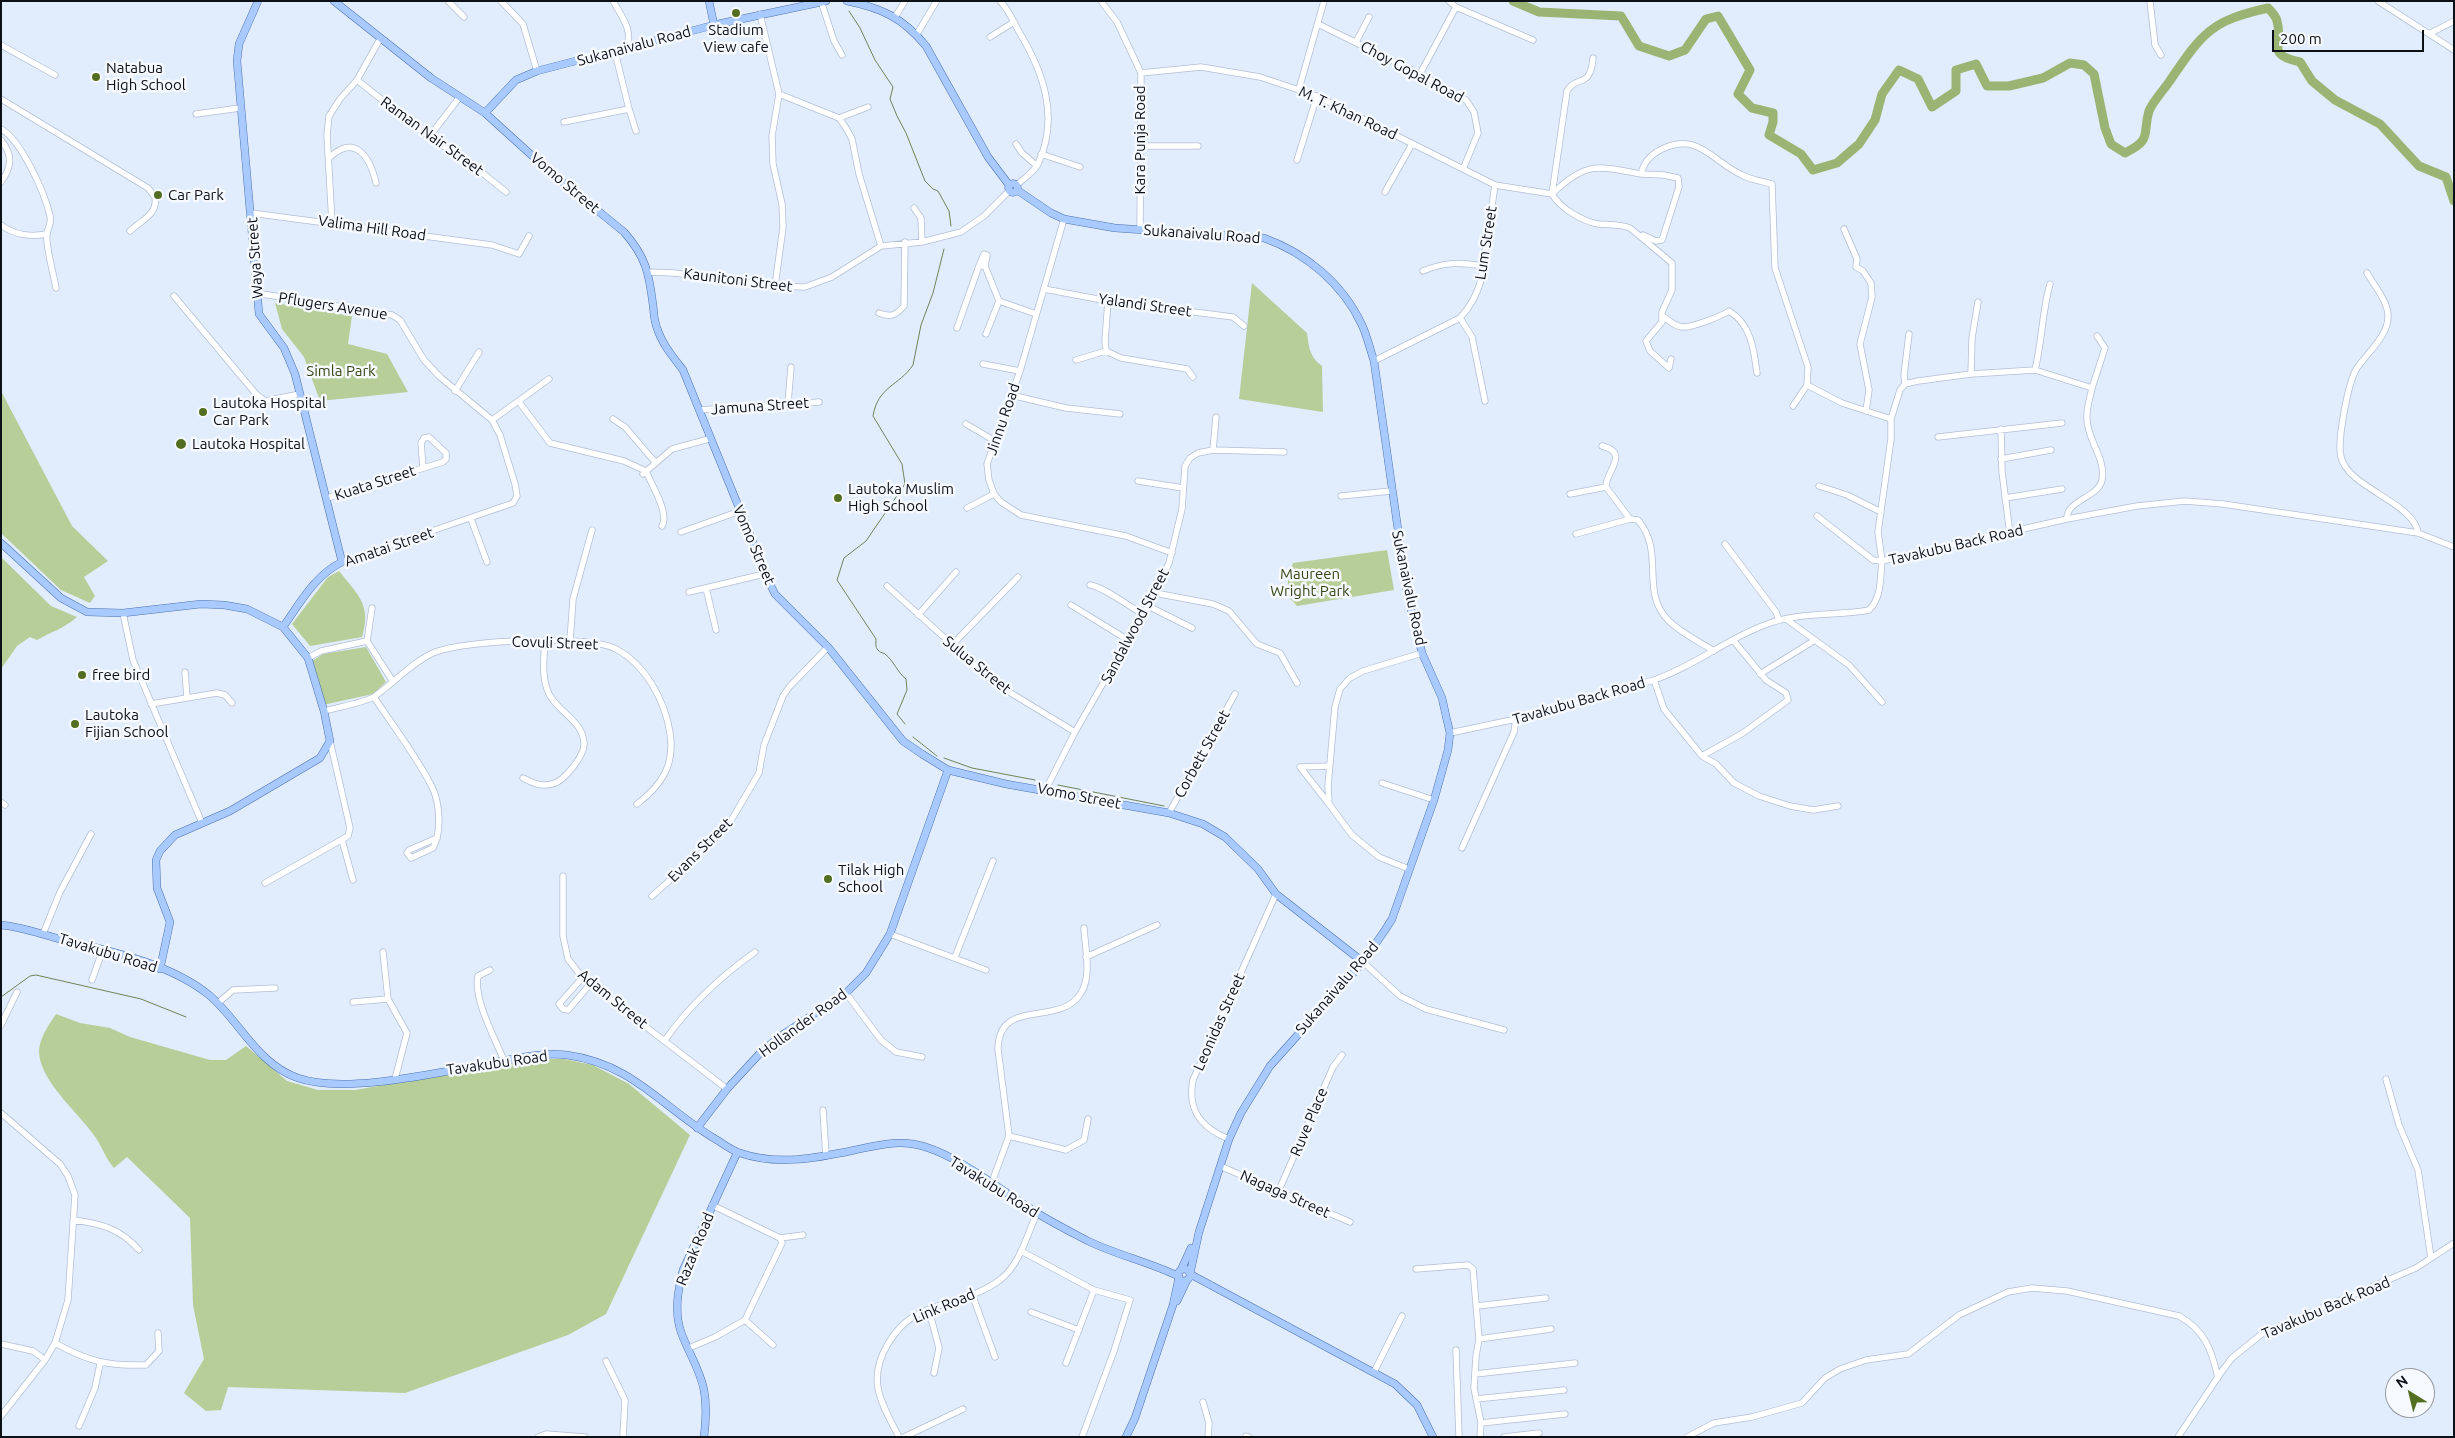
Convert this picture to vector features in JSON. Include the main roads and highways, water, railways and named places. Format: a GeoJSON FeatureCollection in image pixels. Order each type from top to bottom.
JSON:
{"type":"FeatureCollection","features":[{"type":"Feature","properties":{"kind":"main road","name":"Vomo Street"},"geometry":{"type":"LineString","coordinates":[[334,1],[380,39],[459,98],[485,112],[549,171],[624,232],[642,256],[649,272],[656,327],[671,354],[683,370],[764,574],[775,594],[828,646],[903,741],[948,770],[1006,784],[1046,789],[1169,814],[1203,824],[1225,837],[1258,870],[1276,894],[1363,962]]}},
{"type":"Feature","properties":{"kind":"main road"},"geometry":{"type":"LineString","coordinates":[[709,1],[714,25]]}},
{"type":"Feature","properties":{"kind":"main road","name":"Sukanaivalu Road"},"geometry":{"type":"LineString","coordinates":[[485,112],[516,80],[537,72],[714,25],[826,1]]}},
{"type":"Feature","properties":{"kind":"main road","name":"Sukanaivalu Road"},"geometry":{"type":"LineString","coordinates":[[847,1],[882,10],[895,17],[917,34],[926,46],[988,157],[1013,188],[1050,213],[1064,220],[1115,228],[1264,238],[1294,251],[1312,262],[1350,304],[1363,327],[1374,361],[1407,593],[1422,653],[1442,698],[1450,733],[1444,769],[1392,918],[1363,962],[1270,1066],[1249,1097],[1229,1139],[1199,1232],[1188,1277],[1173,1305]]}},
{"type":"Feature","properties":{"kind":"main road","name":"Waya Street"},"geometry":{"type":"LineString","coordinates":[[258,2],[239,44],[237,61],[251,213],[256,294],[259,314],[284,348],[295,374],[342,562]]}},
{"type":"Feature","properties":{"kind":"main road"},"geometry":{"type":"LineString","coordinates":[[1,542],[71,604],[86,612],[123,613],[201,604],[224,604],[247,609],[283,627],[308,658],[324,711],[330,741],[320,758],[230,812],[202,822],[175,835],[160,851],[156,860],[156,888],[170,922],[169,933],[161,954],[160,968]]}},
{"type":"Feature","properties":{"kind":"main road","name":"Amatai Street"},"geometry":{"type":"LineString","coordinates":[[283,627],[317,580],[328,569],[342,562]]}},
{"type":"Feature","properties":{"kind":"main road","name":"Hollander Road"},"geometry":{"type":"LineString","coordinates":[[697,1128],[727,1089],[762,1051],[785,1033],[846,993],[866,973],[890,934],[948,770]]}},
{"type":"Feature","properties":{"kind":"main road","name":"Tavakubu Road"},"geometry":{"type":"LineString","coordinates":[[1,925],[103,949],[175,973],[207,993],[218,1003],[267,1059],[298,1078],[318,1083],[354,1084],[532,1056],[563,1055],[593,1060],[634,1078],[697,1128],[737,1153],[769,1160],[793,1160],[896,1143],[916,1144],[939,1153],[992,1182],[1037,1213],[1092,1243],[1180,1274],[1185,1269],[1188,1277]]}},
{"type":"Feature","properties":{"kind":"main road","name":"Razak Road"},"geometry":{"type":"LineString","coordinates":[[704,1437],[706,1412],[704,1391],[689,1348],[680,1331],[678,1291],[683,1270],[737,1153]]}},
{"type":"Feature","properties":{"kind":"main road","name":"Sukanaivalu Road"},"geometry":{"type":"LineString","coordinates":[[1126,1437],[1135,1418],[1173,1305],[1180,1274],[1199,1232]]}},
{"type":"Feature","properties":{"kind":"main road"},"geometry":{"type":"LineString","coordinates":[[1188,1277],[1217,1290],[1395,1384],[1412,1398],[1433,1437]]}},
{"type":"Feature","properties":{"kind":"waterway"},"geometry":{"type":"LineString","coordinates":[[1513,1],[1539,12],[1621,16],[1639,46],[1669,56],[1685,50],[1706,19],[1718,16],[1750,70],[1738,94],[1752,108],[1773,113],[1773,122],[1769,135],[1801,154],[1813,170],[1837,163],[1859,144],[1875,120],[1882,94],[1899,70],[1918,79],[1932,107],[1956,91],[1956,70],[1976,64],[1987,86],[2009,86],[2043,78],[2070,63],[2084,65],[2094,74],[2105,128],[2111,144],[2125,153],[2143,140],[2151,107],[2199,41],[2219,24],[2232,18],[2268,8],[2276,19],[2279,29],[2278,48],[2282,56],[2300,62],[2312,81],[2335,100],[2380,124],[2419,166],[2446,177],[2454,201]]}},
{"type":"Feature","properties":{"kind":"waterway"},"geometry":{"type":"LineString","coordinates":[[849,11],[860,28],[875,60],[893,87],[890,99],[897,116],[906,133],[925,181],[938,191],[949,211],[951,226]]}},
{"type":"Feature","properties":{"kind":"waterway"},"geometry":{"type":"LineString","coordinates":[[905,724],[897,714],[907,690],[906,679],[888,657],[877,649],[876,639],[837,580],[844,558],[866,541],[905,484],[902,464],[873,416],[879,398],[902,378],[913,365],[921,325],[933,293],[944,249]]}},
{"type":"Feature","properties":{"kind":"waterway"},"geometry":{"type":"LineString","coordinates":[[913,737],[937,756]]}},
{"type":"Feature","properties":{"kind":"waterway"},"geometry":{"type":"LineString","coordinates":[[944,758],[972,768],[1035,780]]}},
{"type":"Feature","properties":{"kind":"waterway"},"geometry":{"type":"LineString","coordinates":[[1058,785],[1164,806]]}},
{"type":"Feature","properties":{"kind":"waterway"},"geometry":{"type":"LineString","coordinates":[[1,997],[30,976],[36,975],[141,999],[186,1017]]}},
{"type":"Feature","properties":{"kind":"place","name":"Stadium View cafe"},"geometry":{"type":"Point","coordinates":[736,13]}},
{"type":"Feature","properties":{"kind":"place","name":"Natabua High School"},"geometry":{"type":"Point","coordinates":[96,77]}},
{"type":"Feature","properties":{"kind":"place","name":"Car Park"},"geometry":{"type":"Point","coordinates":[158,195]}},
{"type":"Feature","properties":{"kind":"place","name":"Lautoka Hospital Car Park"},"geometry":{"type":"Point","coordinates":[203,412]}},
{"type":"Feature","properties":{"kind":"place","name":"Lautoka Hospital"},"geometry":{"type":"Point","coordinates":[181,444]}},
{"type":"Feature","properties":{"kind":"place","name":"Lautoka Muslim High School"},"geometry":{"type":"Point","coordinates":[838,498]}},
{"type":"Feature","properties":{"kind":"place","name":"free bird"},"geometry":{"type":"Point","coordinates":[82,675]}},
{"type":"Feature","properties":{"kind":"place","name":"Lautoka Fijian School"},"geometry":{"type":"Point","coordinates":[75,724]}},
{"type":"Feature","properties":{"kind":"place","name":"Tilak High School"},"geometry":{"type":"Point","coordinates":[828,879]}},
{"type":"Feature","properties":{"kind":"park label","name":"Simla Park"},"geometry":{"type":"Point","coordinates":[341,371]}},
{"type":"Feature","properties":{"kind":"park label","name":"Maureen Wright Park"},"geometry":{"type":"Point","coordinates":[1310,582]}}]}
